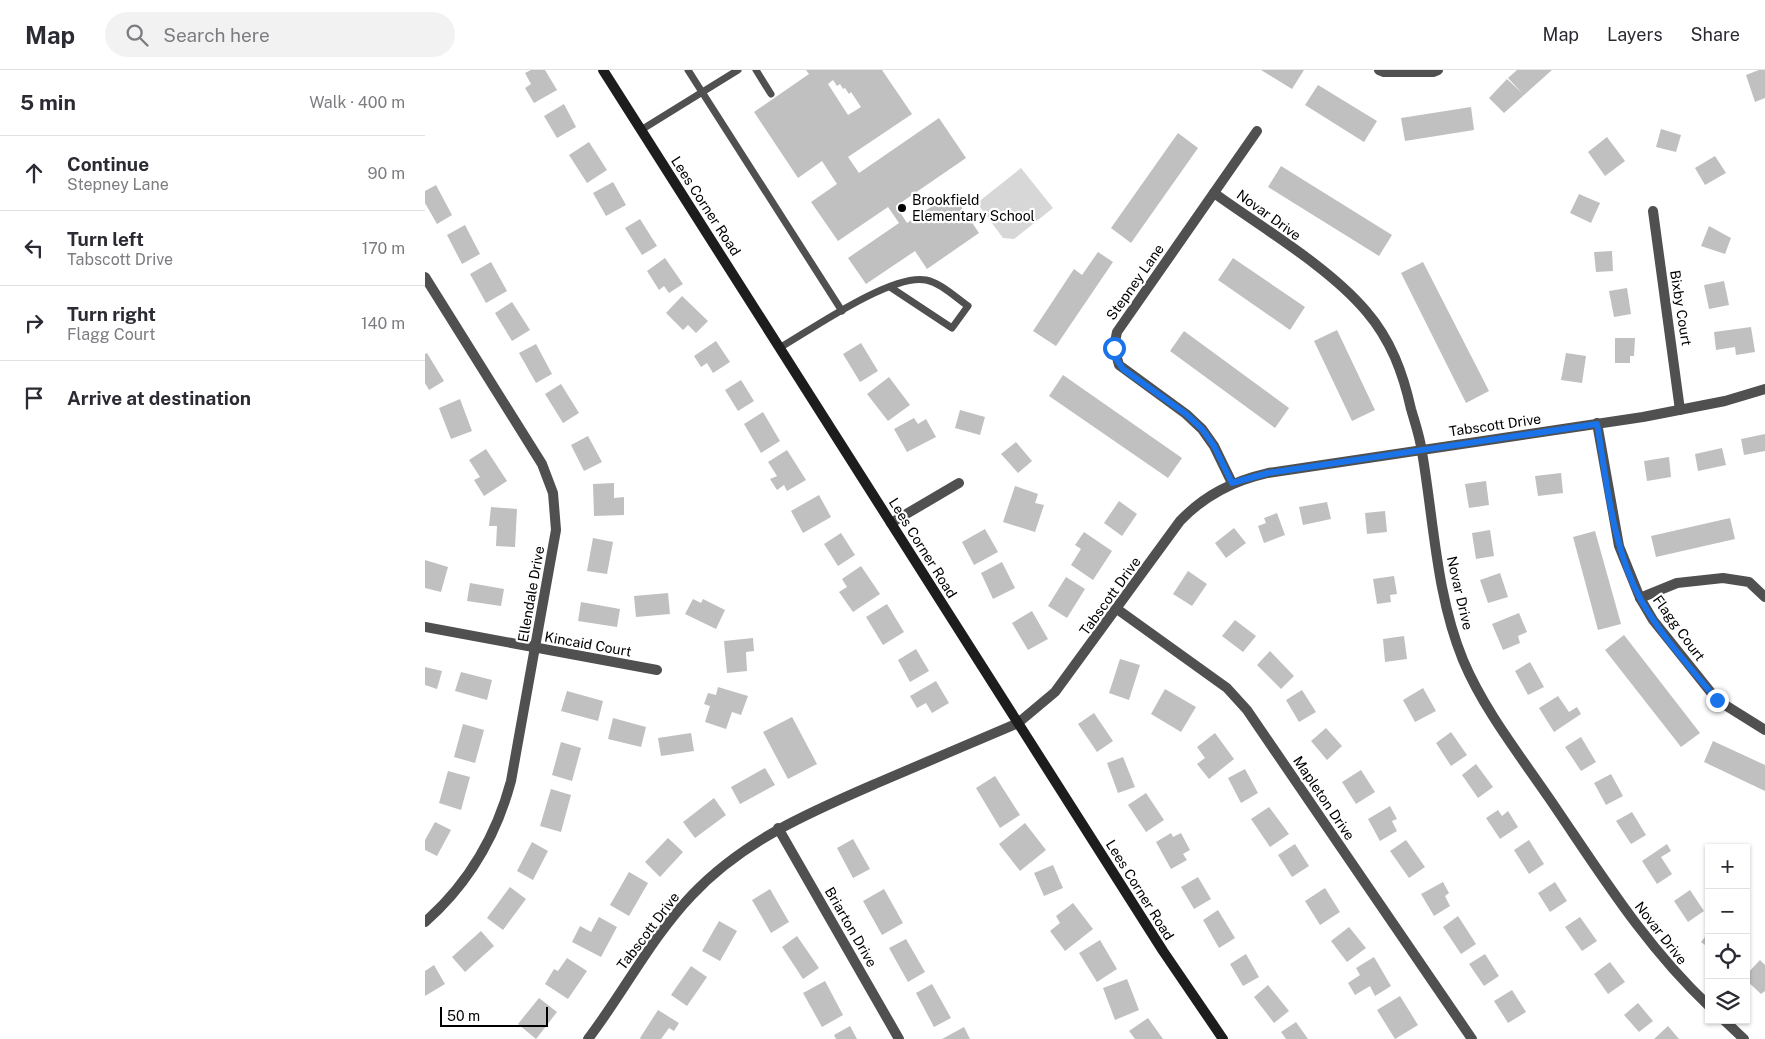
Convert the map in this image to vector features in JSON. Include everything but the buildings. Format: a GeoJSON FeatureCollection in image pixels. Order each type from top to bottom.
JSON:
{"type":"FeatureCollection","features":[{"type":"Feature","properties":{"kind":"street","name":"Lees Corner Road"},"geometry":{"type":"LineString","coordinates":[[603,70],[781,347],[1163,951],[1223,1039]]}},
{"type":"Feature","properties":{"kind":"street"},"geometry":{"type":"LineString","coordinates":[[1379,70],[1383,72],[1438,70]]}},
{"type":"Feature","properties":{"kind":"street","name":"Stepney Lane"},"geometry":{"type":"LineString","coordinates":[[1232,483],[1214,446],[1202,429],[1186,414],[1123,369],[1115,357],[1114,348],[1117,332],[1257,131]]}},
{"type":"Feature","properties":{"kind":"street","name":"Novar Drive"},"geometry":{"type":"LineString","coordinates":[[1214,193],[1337,282],[1372,318],[1393,352],[1403,375],[1422,449],[1442,591],[1455,636],[1477,688],[1498,724],[1636,925],[1674,972],[1705,1002]]}},
{"type":"Feature","properties":{"kind":"street","name":"Bixby Court"},"geometry":{"type":"LineString","coordinates":[[1653,211],[1680,410]]}},
{"type":"Feature","properties":{"kind":"street","name":"Ellendale Drive"},"geometry":{"type":"LineString","coordinates":[[425,278],[536,453],[547,475],[554,502],[556,530],[511,782],[494,832],[464,882],[443,906],[425,922]]}},
{"type":"Feature","properties":{"kind":"street","name":"Tabscott Drive"},"geometry":{"type":"LineString","coordinates":[[588,1039],[665,926],[692,895],[716,872],[750,845],[778,828],[1018,723],[1055,692],[1180,521],[1199,503],[1232,483],[1268,473],[1680,410],[1725,401],[1765,390]]}},
{"type":"Feature","properties":{"kind":"street","name":"Flagg Court"},"geometry":{"type":"LineString","coordinates":[[1597,424],[1619,546],[1640,598],[1653,620],[1717,700],[1765,730]]}},
{"type":"Feature","properties":{"kind":"street"},"geometry":{"type":"LineString","coordinates":[[891,523],[959,484]]}},
{"type":"Feature","properties":{"kind":"street"},"geometry":{"type":"LineString","coordinates":[[1640,598],[1677,583],[1723,578],[1749,582],[1765,596]]}},
{"type":"Feature","properties":{"kind":"street","name":"Mapleton Drive"},"geometry":{"type":"LineString","coordinates":[[1117,609],[1227,688],[1247,710],[1471,1039]]}},
{"type":"Feature","properties":{"kind":"street","name":"Kincaid Court"},"geometry":{"type":"LineString","coordinates":[[425,627],[657,670]]}},
{"type":"Feature","properties":{"kind":"street","name":"Briarton Drive"},"geometry":{"type":"LineString","coordinates":[[778,828],[899,1039]]}},
{"type":"Feature","properties":{"kind":"street"},"geometry":{"type":"LineString","coordinates":[[1728,1024],[1744,1039]]}},
{"type":"Feature","properties":{"kind":"lane"},"geometry":{"type":"LineString","coordinates":[[688,70],[842,311]]}},
{"type":"Feature","properties":{"kind":"lane"},"geometry":{"type":"LineString","coordinates":[[641,130],[739,70]]}},
{"type":"Feature","properties":{"kind":"lane"},"geometry":{"type":"LineString","coordinates":[[757,70],[771,94]]}},
{"type":"Feature","properties":{"kind":"lane"},"geometry":{"type":"LineString","coordinates":[[781,347],[880,289],[890,286],[904,282],[924,280],[934,282],[968,306],[952,328],[890,286]]}},
{"type":"Feature","properties":{"kind":"shaded area"},"geometry":{"type":"Polygon","coordinates":[[[1021,168],[1053,208],[1014,239],[1003,238],[977,203],[1021,168]]]}},
{"type":"Feature","properties":{"kind":"place","name":"Brookfield Elementary School"},"geometry":{"type":"Point","coordinates":[902,208]}},
{"type":"Feature","properties":{"kind":"route"},"geometry":{"type":"LineString","coordinates":[[1114,348],[1115,357],[1123,369],[1186,414],[1202,429],[1214,446],[1232,483],[1268,473],[1597,424],[1619,546],[1640,598],[1653,620],[1717,700]]}}]}
